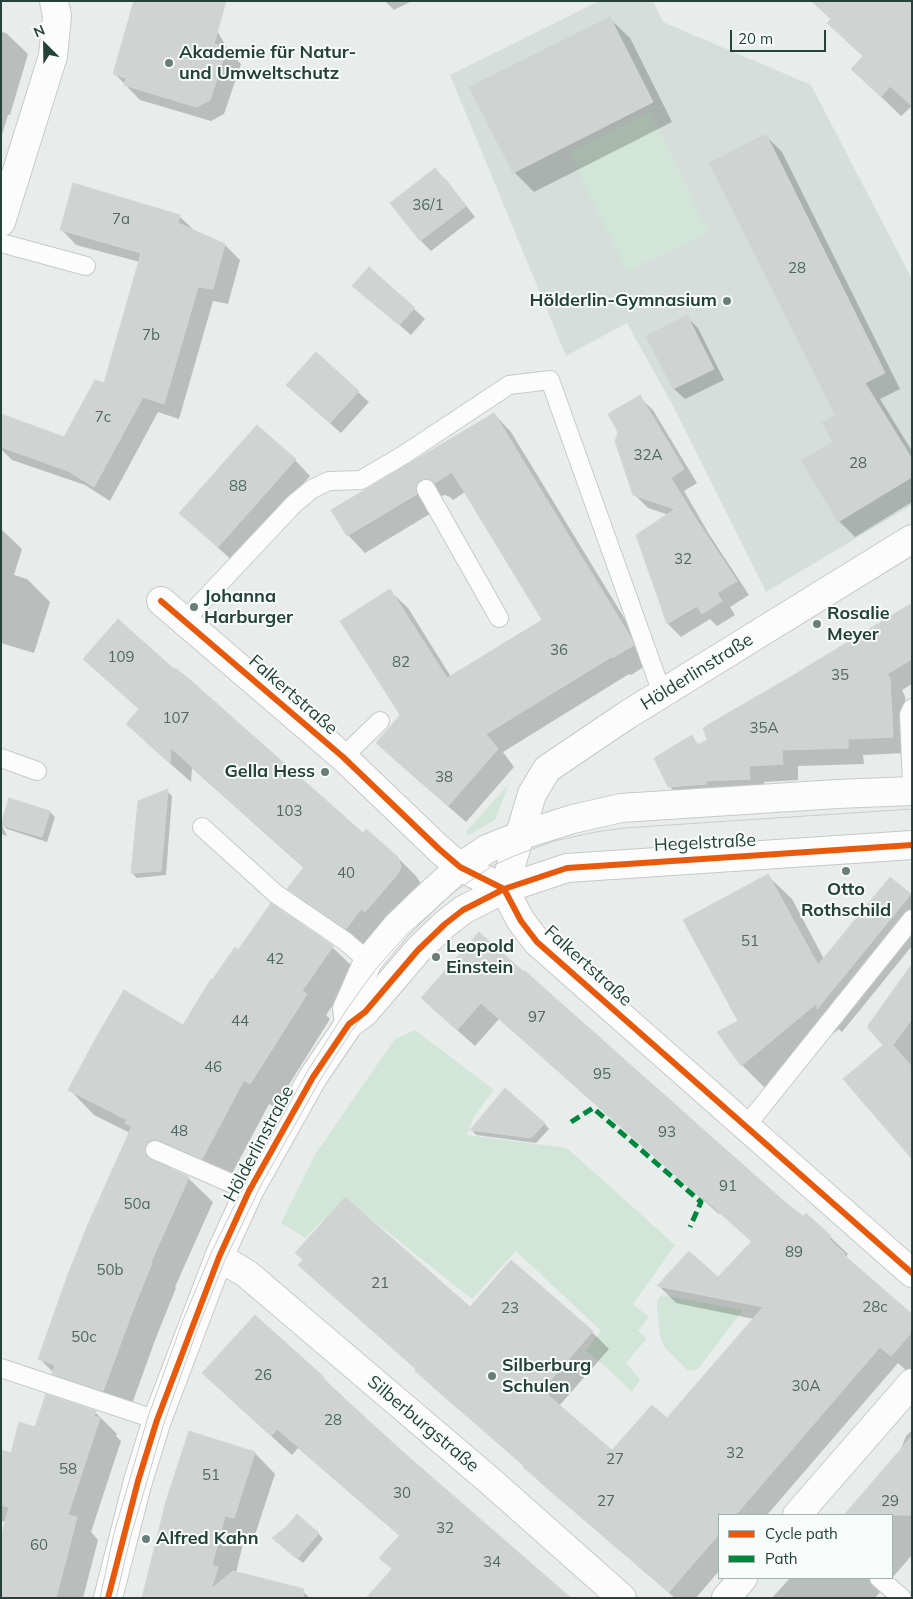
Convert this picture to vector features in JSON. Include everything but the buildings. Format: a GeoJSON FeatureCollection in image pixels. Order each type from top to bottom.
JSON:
{"type":"FeatureCollection","features":[{"type":"Feature","properties":{"kind":"street"},"geometry":{"type":"LineString","coordinates":[[1,222],[53,56],[58,16],[54,1]]}},
{"type":"Feature","properties":{"kind":"street","name":"Hölderlinstraße"},"geometry":{"type":"LineString","coordinates":[[108,1598],[138,1481],[157,1420],[219,1257],[250,1191],[313,1076],[348,1024],[365,1012],[418,950],[445,924],[463,910],[504,889],[532,794],[547,769],[662,693],[912,539]]}},
{"type":"Feature","properties":{"kind":"street","name":"Falkertstraße"},"geometry":{"type":"LineString","coordinates":[[162,601],[343,757],[460,867],[504,889],[521,921],[537,942],[912,1273]]}},
{"type":"Feature","properties":{"kind":"street"},"geometry":{"type":"LineString","coordinates":[[519,836],[573,819],[621,808],[912,791]]}},
{"type":"Feature","properties":{"kind":"street","name":"Hölderlinstraße"},"geometry":{"type":"LineString","coordinates":[[348,1024],[347,1010],[368,961],[397,926],[460,867],[487,849],[519,836]]}},
{"type":"Feature","properties":{"kind":"street","name":"Hegelstraße"},"geometry":{"type":"LineString","coordinates":[[504,889],[567,868],[912,845]]}},
{"type":"Feature","properties":{"kind":"street","name":"Silberburgstraße"},"geometry":{"type":"LineString","coordinates":[[219,1257],[255,1281],[481,1474],[622,1598]]}},
{"type":"Feature","properties":{"kind":"street"},"geometry":{"type":"LineString","coordinates":[[804,1513],[912,1382]]}},
{"type":"Feature","properties":{"kind":"street"},"geometry":{"type":"LineString","coordinates":[[726,1598],[742,1579]]}},
{"type":"Feature","properties":{"kind":"lane"},"geometry":{"type":"LineString","coordinates":[[1,243],[86,266]]}},
{"type":"Feature","properties":{"kind":"lane"},"geometry":{"type":"LineString","coordinates":[[184,621],[294,504],[312,489],[329,481],[361,480],[408,458],[509,384],[550,380],[662,693]]}},
{"type":"Feature","properties":{"kind":"lane"},"geometry":{"type":"LineString","coordinates":[[426,489],[499,618]]}},
{"type":"Feature","properties":{"kind":"lane"},"geometry":{"type":"LineString","coordinates":[[912,708],[908,715],[912,784]]}},
{"type":"Feature","properties":{"kind":"lane"},"geometry":{"type":"LineString","coordinates":[[343,757],[380,721]]}},
{"type":"Feature","properties":{"kind":"lane"},"geometry":{"type":"LineString","coordinates":[[1,758],[37,771]]}},
{"type":"Feature","properties":{"kind":"lane"},"geometry":{"type":"LineString","coordinates":[[202,828],[276,894],[345,942],[368,961]]}},
{"type":"Feature","properties":{"kind":"lane"},"geometry":{"type":"LineString","coordinates":[[746,1126],[912,919]]}},
{"type":"Feature","properties":{"kind":"lane"},"geometry":{"type":"LineString","coordinates":[[155,1150],[250,1191]]}},
{"type":"Feature","properties":{"kind":"lane"},"geometry":{"type":"LineString","coordinates":[[1,1368],[157,1420]]}},
{"type":"Feature","properties":{"kind":"lane"},"geometry":{"type":"LineString","coordinates":[[880,1579],[902,1598]]}},
{"type":"Feature","properties":{"kind":"shaded area","name":"Hölderlin-Gymnasium"},"geometry":{"type":"Polygon","coordinates":[[[599,1],[653,1],[663,22],[811,85],[912,279],[912,505],[766,592],[673,406],[627,323],[566,356],[450,75],[599,1]]]}},
{"type":"Feature","properties":{"kind":"green space"},"geometry":{"type":"Polygon","coordinates":[[[650,112],[708,232],[627,271],[569,152],[650,112]]]}},
{"type":"Feature","properties":{"kind":"green space"},"geometry":{"type":"Polygon","coordinates":[[[509,783],[495,820],[468,835],[466,832],[509,783]]]}},
{"type":"Feature","properties":{"kind":"green space"},"geometry":{"type":"Polygon","coordinates":[[[415,1030],[494,1090],[474,1116],[467,1135],[567,1148],[675,1245],[633,1304],[649,1317],[638,1331],[647,1338],[626,1363],[640,1379],[632,1392],[586,1351],[601,1331],[516,1251],[472,1299],[345,1198],[305,1238],[281,1223],[316,1153],[395,1039],[415,1030]]]}},
{"type":"Feature","properties":{"kind":"green space"},"geometry":{"type":"Polygon","coordinates":[[[662,1295],[743,1310],[698,1369],[692,1371],[687,1370],[664,1347],[660,1336],[657,1309],[657,1300],[662,1295]]]}},
{"type":"Feature","properties":{"kind":"tram line"},"geometry":{"type":"LineString","coordinates":[[100,1598],[114,1533],[148,1417],[183,1320],[212,1251],[247,1180],[307,1072],[347,1009],[375,970],[407,934],[454,892],[492,866],[554,841],[624,828],[912,809]]}},
{"type":"Feature","properties":{"kind":"tram line"},"geometry":{"type":"LineString","coordinates":[[116,1598],[130,1539],[164,1423],[197,1330],[225,1260],[261,1185],[320,1080],[350,1033],[391,979],[430,938],[463,910],[504,889],[567,868],[912,845]]}},
{"type":"Feature","properties":{"kind":"marked path"},"geometry":{"type":"LineString","coordinates":[[571,1122],[593,1108],[701,1202],[690,1227]]}},
{"type":"Feature","properties":{"kind":"cycle path"},"geometry":{"type":"LineString","coordinates":[[161,601],[343,757],[460,867],[504,889],[521,921],[537,942],[912,1273]]}},
{"type":"Feature","properties":{"kind":"cycle path"},"geometry":{"type":"LineString","coordinates":[[108,1598],[138,1481],[157,1420],[219,1257],[249,1191],[313,1077],[349,1024],[365,1012],[418,950],[445,924],[463,910],[504,889],[567,868],[912,845]]}},
{"type":"Feature","properties":{"kind":"place","name":"Akademie für Natur- und Umweltschutz"},"geometry":{"type":"Point","coordinates":[169,63]}},
{"type":"Feature","properties":{"kind":"place","name":"Hölderlin-Gymnasium"},"geometry":{"type":"Point","coordinates":[727,301]}},
{"type":"Feature","properties":{"kind":"place","name":"Johanna Harburger"},"geometry":{"type":"Point","coordinates":[194,607]}},
{"type":"Feature","properties":{"kind":"place","name":"Rosalie Meyer"},"geometry":{"type":"Point","coordinates":[817,624]}},
{"type":"Feature","properties":{"kind":"place","name":"Gella Hess"},"geometry":{"type":"Point","coordinates":[325,772]}},
{"type":"Feature","properties":{"kind":"place","name":"Otto Rothschild"},"geometry":{"type":"Point","coordinates":[846,871]}},
{"type":"Feature","properties":{"kind":"place","name":"Leopold Einstein"},"geometry":{"type":"Point","coordinates":[436,957]}},
{"type":"Feature","properties":{"kind":"place","name":"Silberburg Schulen"},"geometry":{"type":"Point","coordinates":[492,1376]}},
{"type":"Feature","properties":{"kind":"place","name":"Alfred Kahn"},"geometry":{"type":"Point","coordinates":[146,1539]}}]}
